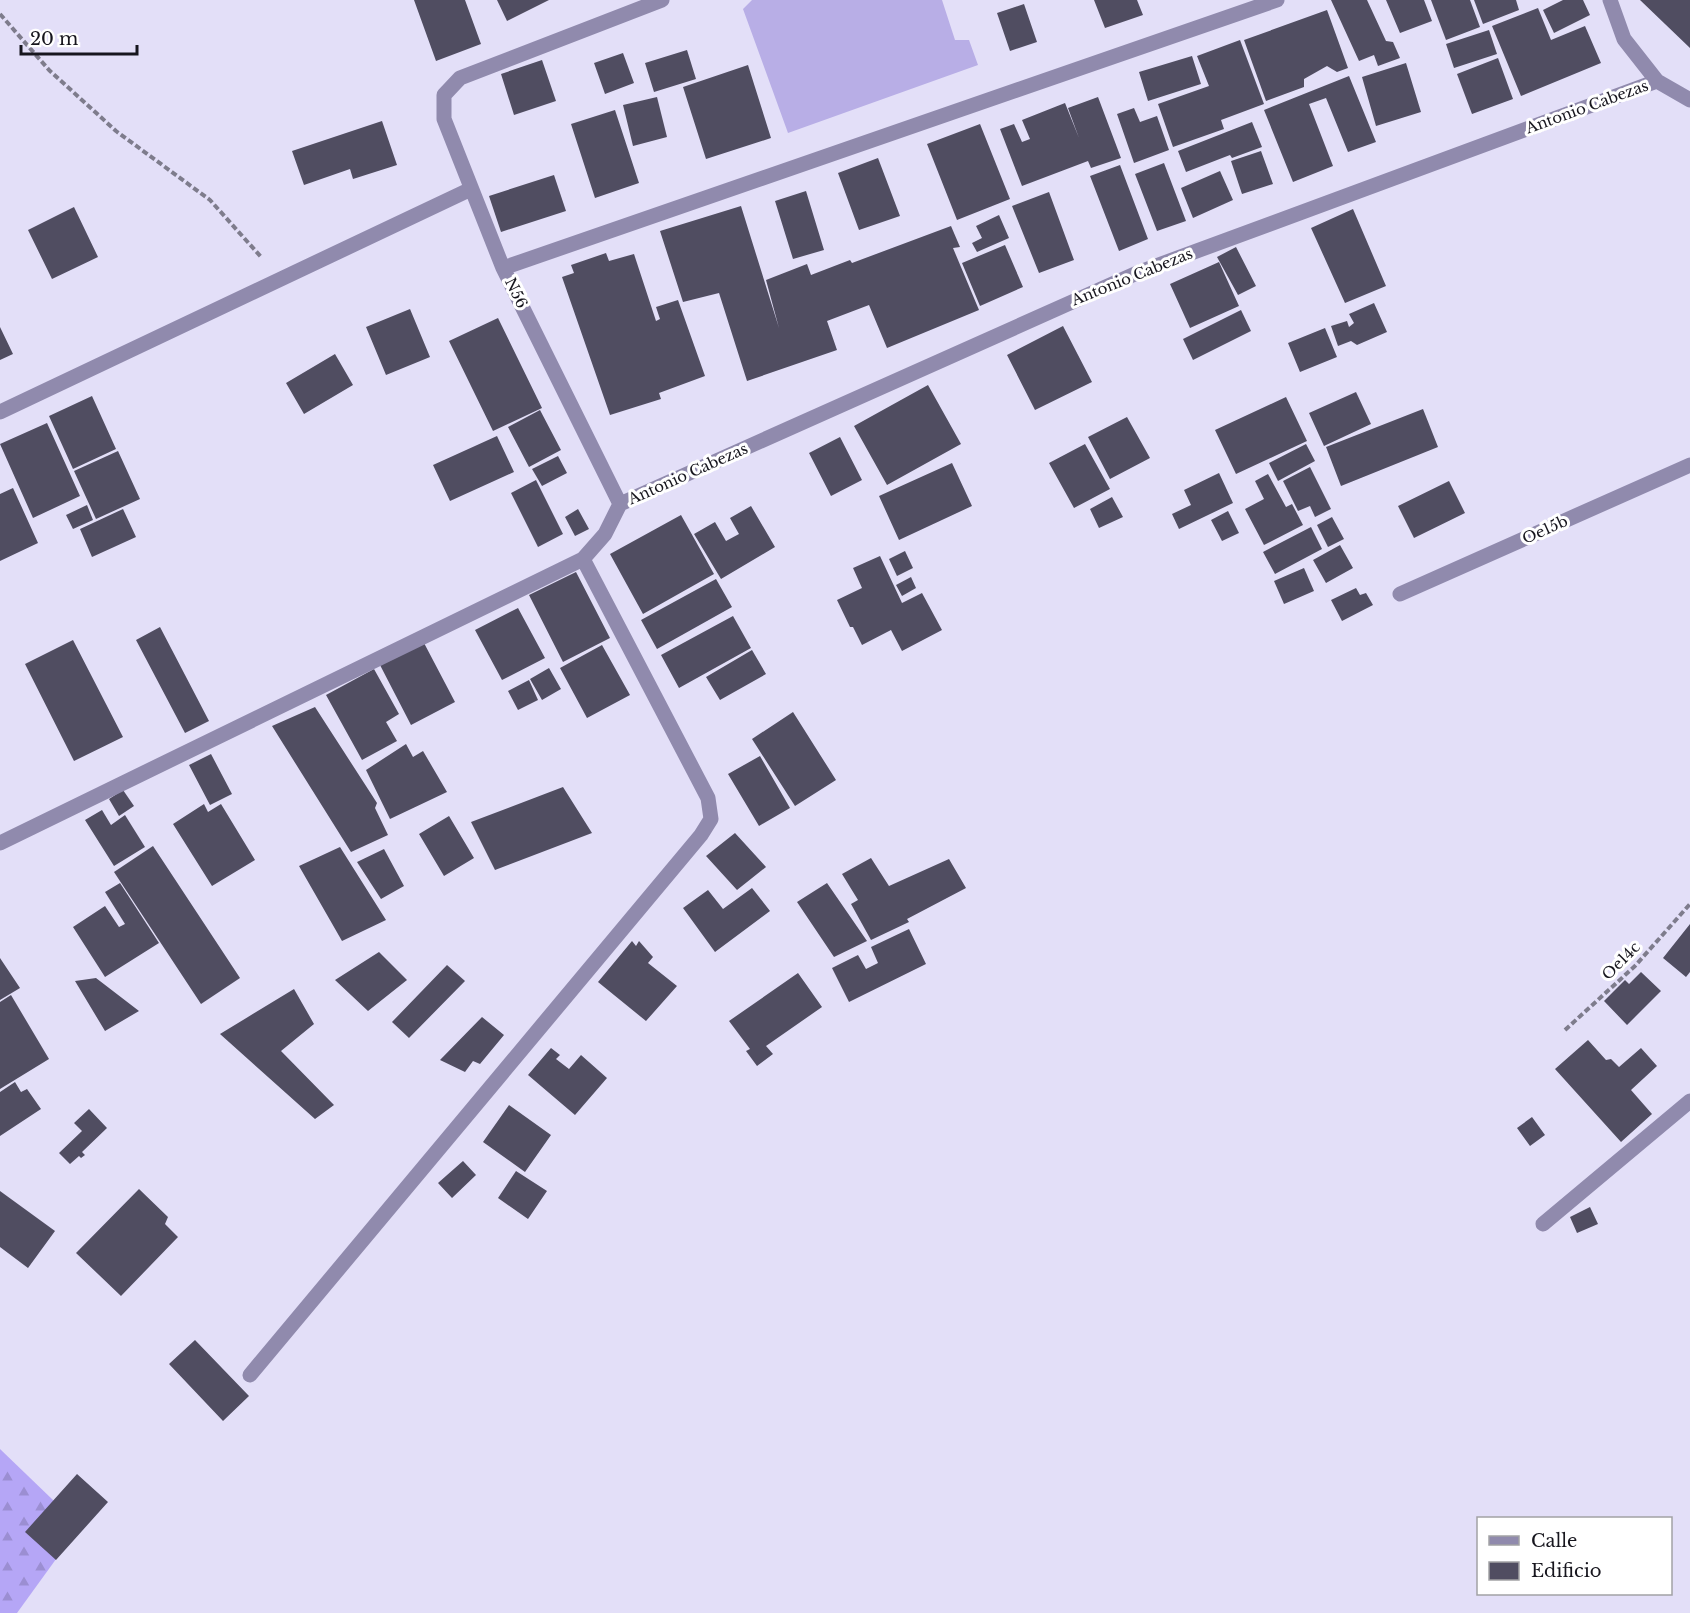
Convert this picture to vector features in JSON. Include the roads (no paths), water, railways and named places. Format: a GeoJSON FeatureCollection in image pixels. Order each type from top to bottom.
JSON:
{"type":"FeatureCollection","features":[{"type":"Feature","properties":{"kind":"street","name":"N56"},"geometry":{"type":"LineString","coordinates":[[620,504],[504,268],[444,119],[444,95],[460,78],[662,0]]}},
{"type":"Feature","properties":{"kind":"street"},"geometry":{"type":"LineString","coordinates":[[504,268],[1254,4],[1277,0]]}},
{"type":"Feature","properties":{"kind":"street","name":"Antonio Cabezas"},"geometry":{"type":"LineString","coordinates":[[1610,0],[1624,39],[1657,81],[1690,100]]}},
{"type":"Feature","properties":{"kind":"street","name":"Antonio Cabezas"},"geometry":{"type":"LineString","coordinates":[[620,504],[1137,273],[1657,81]]}},
{"type":"Feature","properties":{"kind":"street"},"geometry":{"type":"LineString","coordinates":[[0,412],[471,189]]}},
{"type":"Feature","properties":{"kind":"street","name":"Oe15b"},"geometry":{"type":"LineString","coordinates":[[1400,594],[1690,465]]}},
{"type":"Feature","properties":{"kind":"street"},"geometry":{"type":"LineString","coordinates":[[0,843],[583,559],[605,534],[620,504]]}},
{"type":"Feature","properties":{"kind":"street"},"geometry":{"type":"LineString","coordinates":[[250,1375],[701,835],[711,819],[708,798],[583,559]]}},
{"type":"Feature","properties":{"kind":"street"},"geometry":{"type":"LineString","coordinates":[[1543,1224],[1690,1101]]}}]}
